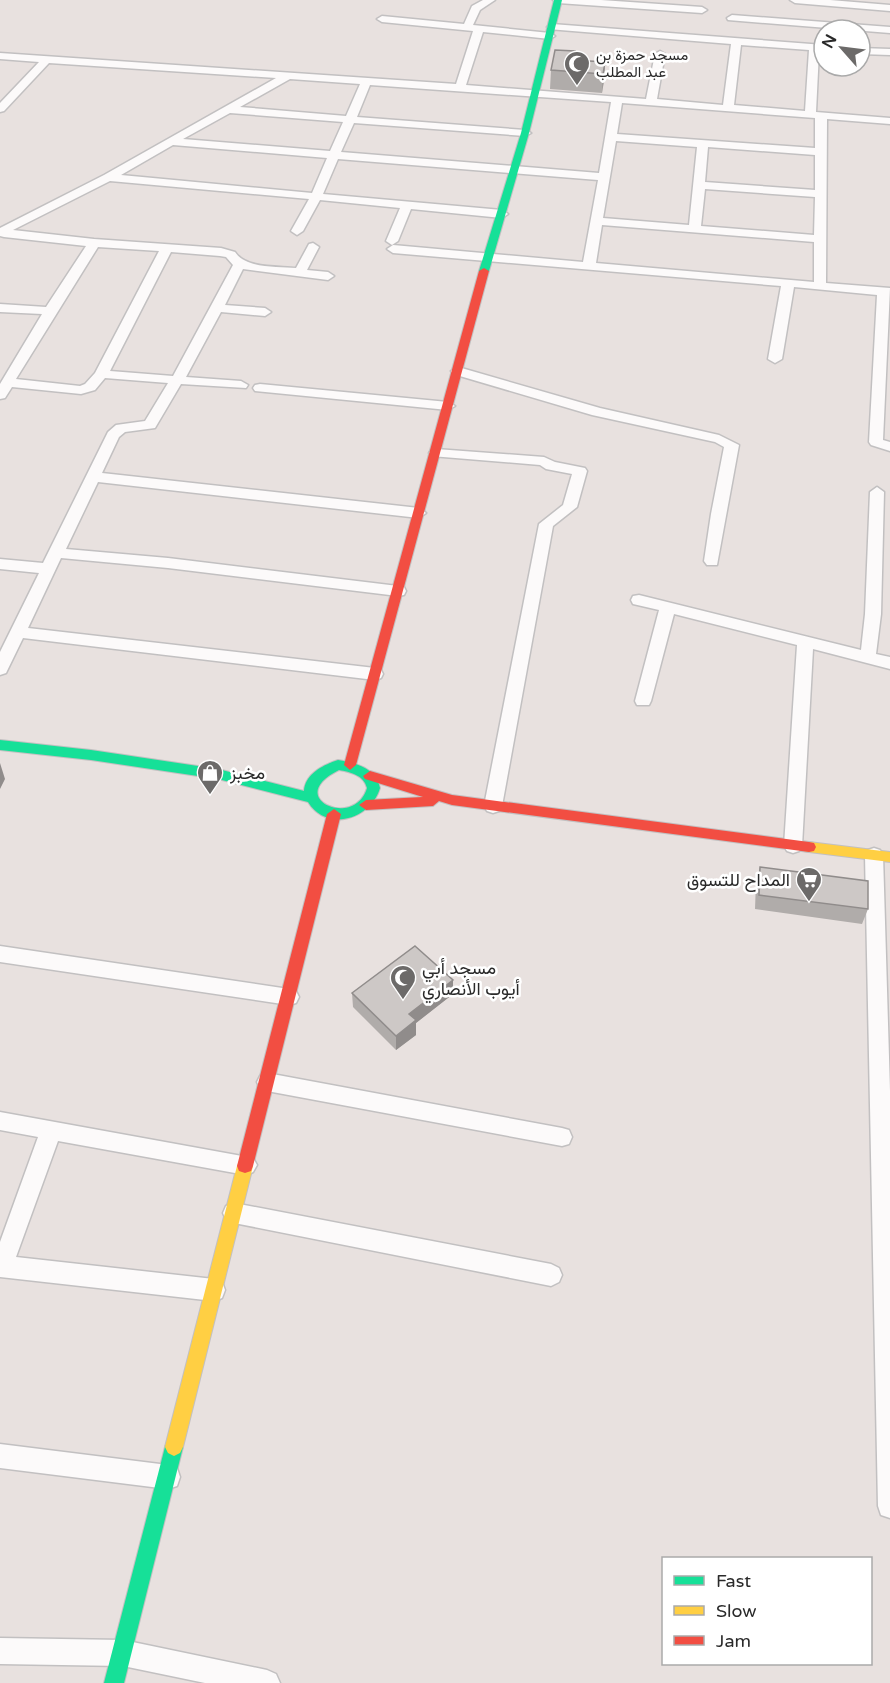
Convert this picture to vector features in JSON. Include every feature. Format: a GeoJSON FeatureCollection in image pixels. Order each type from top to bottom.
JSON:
{"type":"FeatureCollection","features":[{"type":"Feature","properties":{"kind":"street"},"geometry":{"type":"LineString","coordinates":[[467,28],[476,8],[490,0]]}},
{"type":"Feature","properties":{"kind":"street"},"geometry":{"type":"LineString","coordinates":[[350,765],[488,257],[525,132],[558,0],[702,10]]}},
{"type":"Feature","properties":{"kind":"street"},"geometry":{"type":"LineString","coordinates":[[795,0],[890,8]]}},
{"type":"Feature","properties":{"kind":"street"},"geometry":{"type":"LineString","coordinates":[[838,4],[838,18]]}},
{"type":"Feature","properties":{"kind":"street"},"geometry":{"type":"LineString","coordinates":[[732,18],[812,26]]}},
{"type":"Feature","properties":{"kind":"street"},"geometry":{"type":"LineString","coordinates":[[382,19],[479,29],[551,31],[812,47]]}},
{"type":"Feature","properties":{"kind":"street"},"geometry":{"type":"LineString","coordinates":[[460,88],[479,29]]}},
{"type":"Feature","properties":{"kind":"street"},"geometry":{"type":"LineString","coordinates":[[872,29],[890,30]]}},
{"type":"Feature","properties":{"kind":"street"},"geometry":{"type":"LineString","coordinates":[[728,108],[736,42]]}},
{"type":"Feature","properties":{"kind":"street"},"geometry":{"type":"LineString","coordinates":[[872,51],[890,52]]}},
{"type":"Feature","properties":{"kind":"street"},"geometry":{"type":"LineString","coordinates":[[651,103],[660,54]]}},
{"type":"Feature","properties":{"kind":"street"},"geometry":{"type":"LineString","coordinates":[[0,56],[534,93],[890,121]]}},
{"type":"Feature","properties":{"kind":"street"},"geometry":{"type":"LineString","coordinates":[[0,109],[47,59]]}},
{"type":"Feature","properties":{"kind":"street"},"geometry":{"type":"LineString","coordinates":[[3,234],[173,142],[286,77]]}},
{"type":"Feature","properties":{"kind":"street"},"geometry":{"type":"LineString","coordinates":[[818,78],[816,115],[821,152],[820,286]]}},
{"type":"Feature","properties":{"kind":"street"},"geometry":{"type":"LineString","coordinates":[[297,231],[335,156],[366,82]]}},
{"type":"Feature","properties":{"kind":"street"},"geometry":{"type":"LineString","coordinates":[[589,265],[617,100]]}},
{"type":"Feature","properties":{"kind":"street"},"geometry":{"type":"LineString","coordinates":[[230,110],[525,132]]}},
{"type":"Feature","properties":{"kind":"street"},"geometry":{"type":"LineString","coordinates":[[611,137],[821,152]]}},
{"type":"Feature","properties":{"kind":"street"},"geometry":{"type":"LineString","coordinates":[[173,142],[604,177]]}},
{"type":"Feature","properties":{"kind":"street"},"geometry":{"type":"LineString","coordinates":[[695,229],[703,144]]}},
{"type":"Feature","properties":{"kind":"street"},"geometry":{"type":"LineString","coordinates":[[108,177],[502,214]]}},
{"type":"Feature","properties":{"kind":"street"},"geometry":{"type":"LineString","coordinates":[[699,185],[821,194]]}},
{"type":"Feature","properties":{"kind":"street"},"geometry":{"type":"LineString","coordinates":[[407,205],[392,245],[488,257],[887,292],[876,442],[890,447]]}},
{"type":"Feature","properties":{"kind":"street"},"geometry":{"type":"LineString","coordinates":[[596,221],[821,239]]}},
{"type":"Feature","properties":{"kind":"street"},"geometry":{"type":"LineString","coordinates":[[3,234],[227,253],[240,264],[328,276]]}},
{"type":"Feature","properties":{"kind":"street"},"geometry":{"type":"LineString","coordinates":[[0,395],[94,243]]}},
{"type":"Feature","properties":{"kind":"street"},"geometry":{"type":"LineString","coordinates":[[300,272],[313,247]]}},
{"type":"Feature","properties":{"kind":"street"},"geometry":{"type":"LineString","coordinates":[[8,382],[81,390],[90,387],[101,374],[167,249]]}},
{"type":"Feature","properties":{"kind":"street"},"geometry":{"type":"LineString","coordinates":[[0,669],[116,432],[121,428],[150,425],[240,264]]}},
{"type":"Feature","properties":{"kind":"street"},"geometry":{"type":"LineString","coordinates":[[776,359],[788,283]]}},
{"type":"Feature","properties":{"kind":"street"},"geometry":{"type":"LineString","coordinates":[[0,308],[50,311]]}},
{"type":"Feature","properties":{"kind":"street"},"geometry":{"type":"LineString","coordinates":[[217,308],[265,312]]}},
{"type":"Feature","properties":{"kind":"street"},"geometry":{"type":"LineString","coordinates":[[458,371],[597,412],[719,439],[732,445],[718,514],[712,561]]}},
{"type":"Feature","properties":{"kind":"street"},"geometry":{"type":"LineString","coordinates":[[101,374],[241,385]]}},
{"type":"Feature","properties":{"kind":"street"},"geometry":{"type":"LineString","coordinates":[[260,388],[448,406]]}},
{"type":"Feature","properties":{"kind":"street"},"geometry":{"type":"LineString","coordinates":[[436,453],[544,461],[551,466],[580,471],[570,507],[546,524],[493,806]]}},
{"type":"Feature","properties":{"kind":"street"},"geometry":{"type":"LineString","coordinates":[[93,477],[419,513]]}},
{"type":"Feature","properties":{"kind":"street"},"geometry":{"type":"LineString","coordinates":[[868,657],[873,614],[877,492]]}},
{"type":"Feature","properties":{"kind":"street"},"geometry":{"type":"LineString","coordinates":[[56,552],[398,591]]}},
{"type":"Feature","properties":{"kind":"street"},"geometry":{"type":"LineString","coordinates":[[0,564],[49,569]]}},
{"type":"Feature","properties":{"kind":"street"},"geometry":{"type":"LineString","coordinates":[[639,600],[890,663]]}},
{"type":"Feature","properties":{"kind":"street"},"geometry":{"type":"LineString","coordinates":[[644,701],[668,607]]}},
{"type":"Feature","properties":{"kind":"street"},"geometry":{"type":"LineString","coordinates":[[18,632],[375,674]]}},
{"type":"Feature","properties":{"kind":"street"},"geometry":{"type":"LineString","coordinates":[[793,846],[805,642]]}},
{"type":"Feature","properties":{"kind":"street"},"geometry":{"type":"LineString","coordinates":[[0,745],[91,755],[218,774],[310,798],[316,805],[334,814],[356,811],[366,805],[452,800]]}},
{"type":"Feature","properties":{"kind":"street"},"geometry":{"type":"LineString","coordinates":[[310,798],[311,774],[326,768],[350,765],[361,768],[370,776],[452,800],[882,856],[890,1506]]}},
{"type":"Feature","properties":{"kind":"street"},"geometry":{"type":"LineString","coordinates":[[218,774],[273,774]]}},
{"type":"Feature","properties":{"kind":"street"},"geometry":{"type":"LineString","coordinates":[[366,805],[374,791],[370,776]]}},
{"type":"Feature","properties":{"kind":"street"},"geometry":{"type":"LineString","coordinates":[[114,1683],[334,814]]}},
{"type":"Feature","properties":{"kind":"street"},"geometry":{"type":"LineString","coordinates":[[0,954],[289,997]]}},
{"type":"Feature","properties":{"kind":"street"},"geometry":{"type":"LineString","coordinates":[[267,1082],[562,1137]]}},
{"type":"Feature","properties":{"kind":"street"},"geometry":{"type":"LineString","coordinates":[[0,1121],[246,1165]]}},
{"type":"Feature","properties":{"kind":"street"},"geometry":{"type":"LineString","coordinates":[[51,1130],[1,1267],[214,1290]]}},
{"type":"Feature","properties":{"kind":"street"},"geometry":{"type":"LineString","coordinates":[[234,1213],[552,1275]]}},
{"type":"Feature","properties":{"kind":"street"},"geometry":{"type":"LineString","coordinates":[[0,1456],[168,1477]]}},
{"type":"Feature","properties":{"kind":"street"},"geometry":{"type":"LineString","coordinates":[[0,1652],[123,1653],[267,1683]]}},
{"type":"Feature","properties":{"kind":"building"},"geometry":{"type":"Polygon","coordinates":[[[555,50],[575,51],[573,60],[605,62],[603,74],[551,70],[555,50]]]}},
{"type":"Feature","properties":{"kind":"building"},"geometry":{"type":"Polygon","coordinates":[[[760,867],[868,881],[868,909],[759,895],[760,867]]]}},
{"type":"Feature","properties":{"kind":"building","name":"مسجد أبي أيوب الأنصاري"},"geometry":{"type":"Polygon","coordinates":[[[415,946],[453,980],[409,1014],[416,1020],[396,1036],[352,993],[415,946]]]}},
{"type":"Feature","properties":{"kind":"traffic: fast"},"geometry":{"type":"LineString","coordinates":[[484,271],[525,133],[558,0]]}},
{"type":"Feature","properties":{"kind":"traffic: fast"},"geometry":{"type":"LineString","coordinates":[[0,745],[91,755],[218,774],[310,798]]}},
{"type":"Feature","properties":{"kind":"traffic: fast"},"geometry":{"type":"LineString","coordinates":[[338,765],[362,772],[372,781],[371,795],[365,804],[353,812],[339,814],[327,812],[316,805],[310,795],[311,785],[319,774],[338,765]]}},
{"type":"Feature","properties":{"kind":"traffic: fast"},"geometry":{"type":"LineString","coordinates":[[114,1683],[174,1447]]}},
{"type":"Feature","properties":{"kind":"traffic: slow"},"geometry":{"type":"LineString","coordinates":[[809,847],[890,857]]}},
{"type":"Feature","properties":{"kind":"traffic: slow"},"geometry":{"type":"LineString","coordinates":[[174,1447],[245,1166]]}},
{"type":"Feature","properties":{"kind":"traffic: jam"},"geometry":{"type":"LineString","coordinates":[[350,765],[484,271]]}},
{"type":"Feature","properties":{"kind":"traffic: jam"},"geometry":{"type":"LineString","coordinates":[[370,776],[452,800],[809,847]]}},
{"type":"Feature","properties":{"kind":"traffic: jam"},"geometry":{"type":"LineString","coordinates":[[366,805],[433,801]]}},
{"type":"Feature","properties":{"kind":"traffic: jam"},"geometry":{"type":"LineString","coordinates":[[245,1166],[334,814]]}},
{"type":"Feature","properties":{"kind":"place","name":"مسجد حمزة بن عبد المطلب"},"geometry":{"type":"Point","coordinates":[577,87]}},
{"type":"Feature","properties":{"kind":"place","name":"مخبز"},"geometry":{"type":"Point","coordinates":[210,796]}},
{"type":"Feature","properties":{"kind":"place","name":"المداح للتسوق"},"geometry":{"type":"Point","coordinates":[809,903]}},
{"type":"Feature","properties":{"kind":"place","name":"مسجد أبي أيوب الأنصاري"},"geometry":{"type":"Point","coordinates":[403,1001]}}]}
